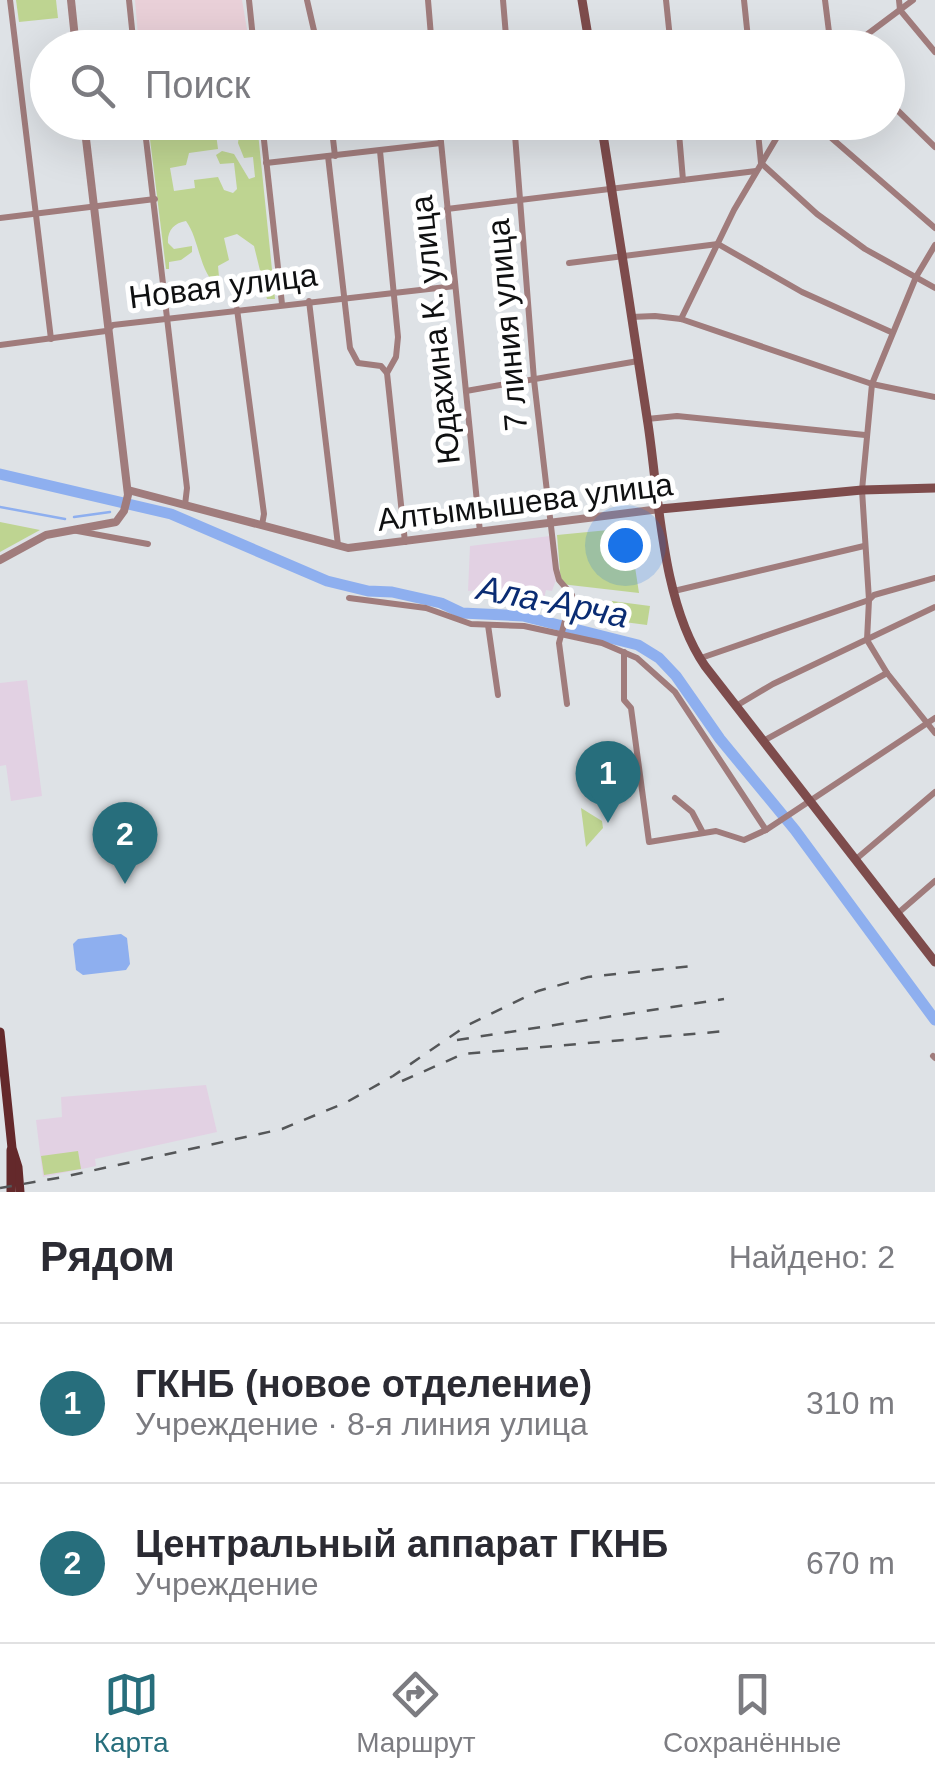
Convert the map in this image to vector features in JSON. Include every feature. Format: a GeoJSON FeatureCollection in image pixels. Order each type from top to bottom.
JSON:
{"type":"FeatureCollection","features":[{"type":"Feature","properties":{"kind":"main road"},"geometry":{"type":"LineString","coordinates":[[582,0],[587,30]]}},
{"type":"Feature","properties":{"kind":"main road"},"geometry":{"type":"LineString","coordinates":[[604,140],[660,509],[682,624],[700,659],[935,962]]}},
{"type":"Feature","properties":{"kind":"main road","name":"Алтымышева улица"},"geometry":{"type":"LineString","coordinates":[[660,509],[862,490],[935,488]]}},
{"type":"Feature","properties":{"kind":"main road"},"geometry":{"type":"LineString","coordinates":[[0,1032],[20,1192]]}},
{"type":"Feature","properties":{"kind":"main road"},"geometry":{"type":"LineString","coordinates":[[11,1192],[12,1148]]}},
{"type":"Feature","properties":{"kind":"street"},"geometry":{"type":"LineString","coordinates":[[10,0],[51,339]]}},
{"type":"Feature","properties":{"kind":"street"},"geometry":{"type":"LineString","coordinates":[[71,0],[74,30]]}},
{"type":"Feature","properties":{"kind":"street"},"geometry":{"type":"LineString","coordinates":[[130,0],[132,30]]}},
{"type":"Feature","properties":{"kind":"street"},"geometry":{"type":"LineString","coordinates":[[249,0],[252,30]]}},
{"type":"Feature","properties":{"kind":"street"},"geometry":{"type":"LineString","coordinates":[[307,0],[313,30]]}},
{"type":"Feature","properties":{"kind":"street"},"geometry":{"type":"LineString","coordinates":[[428,0],[430,30]]}},
{"type":"Feature","properties":{"kind":"street"},"geometry":{"type":"LineString","coordinates":[[502,0],[505,30]]}},
{"type":"Feature","properties":{"kind":"street"},"geometry":{"type":"LineString","coordinates":[[666,0],[669,30]]}},
{"type":"Feature","properties":{"kind":"street"},"geometry":{"type":"LineString","coordinates":[[744,0],[747,30]]}},
{"type":"Feature","properties":{"kind":"street"},"geometry":{"type":"LineString","coordinates":[[825,0],[829,30]]}},
{"type":"Feature","properties":{"kind":"street"},"geometry":{"type":"LineString","coordinates":[[900,0],[900,10],[935,52]]}},
{"type":"Feature","properties":{"kind":"street"},"geometry":{"type":"LineString","coordinates":[[873,30],[913,0]]}},
{"type":"Feature","properties":{"kind":"street"},"geometry":{"type":"LineString","coordinates":[[905,117],[935,146]]}},
{"type":"Feature","properties":{"kind":"street"},"geometry":{"type":"LineString","coordinates":[[0,560],[36,540],[71,529],[112,524],[124,510],[128,492],[86,140]]}},
{"type":"Feature","properties":{"kind":"street"},"geometry":{"type":"LineString","coordinates":[[146,140],[187,488],[185,504]]}},
{"type":"Feature","properties":{"kind":"street"},"geometry":{"type":"LineString","coordinates":[[264,140],[282,304]]}},
{"type":"Feature","properties":{"kind":"street"},"geometry":{"type":"LineString","coordinates":[[331,140],[353,358],[358,363],[381,366],[387,373]]}},
{"type":"Feature","properties":{"kind":"street","name":"Юдахина К. улица"},"geometry":{"type":"LineString","coordinates":[[441,140],[480,532]]}},
{"type":"Feature","properties":{"kind":"street","name":"7 линия улица"},"geometry":{"type":"LineString","coordinates":[[515,140],[534,380],[558,576],[572,595],[562,634]]}},
{"type":"Feature","properties":{"kind":"street"},"geometry":{"type":"LineString","coordinates":[[680,140],[683,180]]}},
{"type":"Feature","properties":{"kind":"street"},"geometry":{"type":"LineString","coordinates":[[758,140],[759,167],[864,249],[935,288]]}},
{"type":"Feature","properties":{"kind":"street"},"geometry":{"type":"LineString","coordinates":[[681,320],[775,140]]}},
{"type":"Feature","properties":{"kind":"street"},"geometry":{"type":"LineString","coordinates":[[834,140],[935,228]]}},
{"type":"Feature","properties":{"kind":"street"},"geometry":{"type":"LineString","coordinates":[[266,163],[442,144]]}},
{"type":"Feature","properties":{"kind":"street"},"geometry":{"type":"LineString","coordinates":[[380,151],[398,337],[396,356],[387,373],[405,542]]}},
{"type":"Feature","properties":{"kind":"street"},"geometry":{"type":"LineString","coordinates":[[447,208],[759,167]]}},
{"type":"Feature","properties":{"kind":"street"},"geometry":{"type":"LineString","coordinates":[[0,218],[154,199]]}},
{"type":"Feature","properties":{"kind":"street"},"geometry":{"type":"LineString","coordinates":[[569,263],[718,244],[802,292],[891,332]]}},
{"type":"Feature","properties":{"kind":"street"},"geometry":{"type":"LineString","coordinates":[[935,245],[891,332],[872,384],[862,490],[868,640],[888,674],[935,733]]}},
{"type":"Feature","properties":{"kind":"street","name":"Новая улица"},"geometry":{"type":"LineString","coordinates":[[0,345],[106,331],[112,325],[456,286]]}},
{"type":"Feature","properties":{"kind":"street"},"geometry":{"type":"LineString","coordinates":[[309,301],[338,546]]}},
{"type":"Feature","properties":{"kind":"street"},"geometry":{"type":"LineString","coordinates":[[237,309],[264,514],[262,525]]}},
{"type":"Feature","properties":{"kind":"street"},"geometry":{"type":"LineString","coordinates":[[631,317],[681,320],[872,384],[935,397]]}},
{"type":"Feature","properties":{"kind":"street"},"geometry":{"type":"LineString","coordinates":[[466,391],[638,361]]}},
{"type":"Feature","properties":{"kind":"street"},"geometry":{"type":"LineString","coordinates":[[647,420],[677,416],[865,435]]}},
{"type":"Feature","properties":{"kind":"street","name":"Алтымышева улица"},"geometry":{"type":"LineString","coordinates":[[128,492],[358,548],[660,509]]}},
{"type":"Feature","properties":{"kind":"street"},"geometry":{"type":"LineString","coordinates":[[71,529],[80,534],[148,544]]}},
{"type":"Feature","properties":{"kind":"street"},"geometry":{"type":"LineString","coordinates":[[674,591],[864,546]]}},
{"type":"Feature","properties":{"kind":"street"},"geometry":{"type":"LineString","coordinates":[[700,659],[874,595],[935,578]]}},
{"type":"Feature","properties":{"kind":"street"},"geometry":{"type":"LineString","coordinates":[[349,598],[418,606],[466,623],[524,626],[602,643],[624,652],[647,665],[675,692],[766,830]]}},
{"type":"Feature","properties":{"kind":"street"},"geometry":{"type":"LineString","coordinates":[[736,706],[773,684],[935,606]]}},
{"type":"Feature","properties":{"kind":"street"},"geometry":{"type":"LineString","coordinates":[[488,625],[498,696]]}},
{"type":"Feature","properties":{"kind":"street"},"geometry":{"type":"LineString","coordinates":[[562,634],[566,704]]}},
{"type":"Feature","properties":{"kind":"street"},"geometry":{"type":"LineString","coordinates":[[624,652],[624,700],[632,708],[649,842],[716,830],[744,840],[776,826],[935,718]]}},
{"type":"Feature","properties":{"kind":"street"},"geometry":{"type":"LineString","coordinates":[[763,741],[888,674]]}},
{"type":"Feature","properties":{"kind":"street"},"geometry":{"type":"LineString","coordinates":[[855,860],[935,792]]}},
{"type":"Feature","properties":{"kind":"street"},"geometry":{"type":"LineString","coordinates":[[675,798],[692,812],[702,831]]}},
{"type":"Feature","properties":{"kind":"street"},"geometry":{"type":"LineString","coordinates":[[897,914],[935,880]]}},
{"type":"Feature","properties":{"kind":"shaded area"},"geometry":{"type":"Polygon","coordinates":[[[135,0],[242,0],[247,30],[138,30],[135,0]]]}},
{"type":"Feature","properties":{"kind":"shaded area"},"geometry":{"type":"Polygon","coordinates":[[[550,536],[556,580],[552,591],[546,590],[542,608],[495,604],[494,588],[468,591],[470,546],[550,536]]]}},
{"type":"Feature","properties":{"kind":"shaded area"},"geometry":{"type":"Polygon","coordinates":[[[27,680],[42,796],[11,801],[6,765],[0,766],[0,683],[27,680]]]}},
{"type":"Feature","properties":{"kind":"shaded area"},"geometry":{"type":"Polygon","coordinates":[[[206,1085],[217,1132],[95,1159],[96,1166],[43,1177],[36,1120],[62,1117],[61,1097],[206,1085]]]}},
{"type":"Feature","properties":{"kind":"green space"},"geometry":{"type":"Polygon","coordinates":[[[16,0],[56,0],[58,18],[19,22],[16,0]]]}},
{"type":"Feature","properties":{"kind":"green space"},"geometry":{"type":"Polygon","coordinates":[[[150,140],[217,140],[218,149],[189,153],[186,165],[170,168],[174,191],[195,188],[194,180],[218,177],[224,190],[233,193],[237,189],[234,163],[220,164],[216,155],[222,151],[234,154],[249,179],[255,177],[253,157],[244,158],[238,143],[259,140],[275,299],[267,299],[254,246],[237,234],[224,238],[229,260],[218,266],[220,288],[208,275],[186,221],[172,228],[168,243],[174,249],[192,246],[192,252],[169,262],[166,269],[150,140]]]}},
{"type":"Feature","properties":{"kind":"green space"},"geometry":{"type":"Polygon","coordinates":[[[0,522],[40,530],[0,552],[0,522]]]}},
{"type":"Feature","properties":{"kind":"green space"},"geometry":{"type":"Polygon","coordinates":[[[629,528],[639,593],[561,584],[557,535],[629,528]]]}},
{"type":"Feature","properties":{"kind":"green space"},"geometry":{"type":"Polygon","coordinates":[[[612,601],[650,606],[647,625],[609,620],[612,601]]]}},
{"type":"Feature","properties":{"kind":"green space"},"geometry":{"type":"Polygon","coordinates":[[[581,808],[602,821],[603,828],[586,847],[581,808]]]}},
{"type":"Feature","properties":{"kind":"green space"},"geometry":{"type":"Polygon","coordinates":[[[78,1151],[81,1169],[44,1175],[41,1156],[78,1151]]]}},
{"type":"Feature","properties":{"kind":"water"},"geometry":{"type":"Polygon","coordinates":[[[121,934],[127,938],[130,964],[126,970],[83,975],[76,970],[73,944],[78,939],[121,934]]]}},
{"type":"Feature","properties":{"kind":"waterway","name":"Ала-Арча"},"geometry":{"type":"LineString","coordinates":[[0,474],[171,514],[327,581],[441,603],[462,613],[523,616],[638,645],[659,658],[676,676],[935,1020]]}},
{"type":"Feature","properties":{"kind":"waterway"},"geometry":{"type":"LineString","coordinates":[[0,507],[65,519]]}},
{"type":"Feature","properties":{"kind":"waterway"},"geometry":{"type":"LineString","coordinates":[[74,517],[110,512]]}},
{"type":"Feature","properties":{"kind":"railway"},"geometry":{"type":"LineString","coordinates":[[0,1188],[282,1129],[347,1102],[466,1026],[538,991],[588,977],[693,966]]}},
{"type":"Feature","properties":{"kind":"railway"},"geometry":{"type":"LineString","coordinates":[[457,1040],[724,999]]}},
{"type":"Feature","properties":{"kind":"railway"},"geometry":{"type":"LineString","coordinates":[[402,1081],[463,1054],[726,1031]]}},
{"type":"Feature","properties":{"kind":"place","name":"ГКНБ (новое отделение)"},"geometry":{"type":"Point","coordinates":[608,823]}},
{"type":"Feature","properties":{"kind":"place","name":"Центральный аппарат ГКНБ"},"geometry":{"type":"Point","coordinates":[125,884]}}]}
